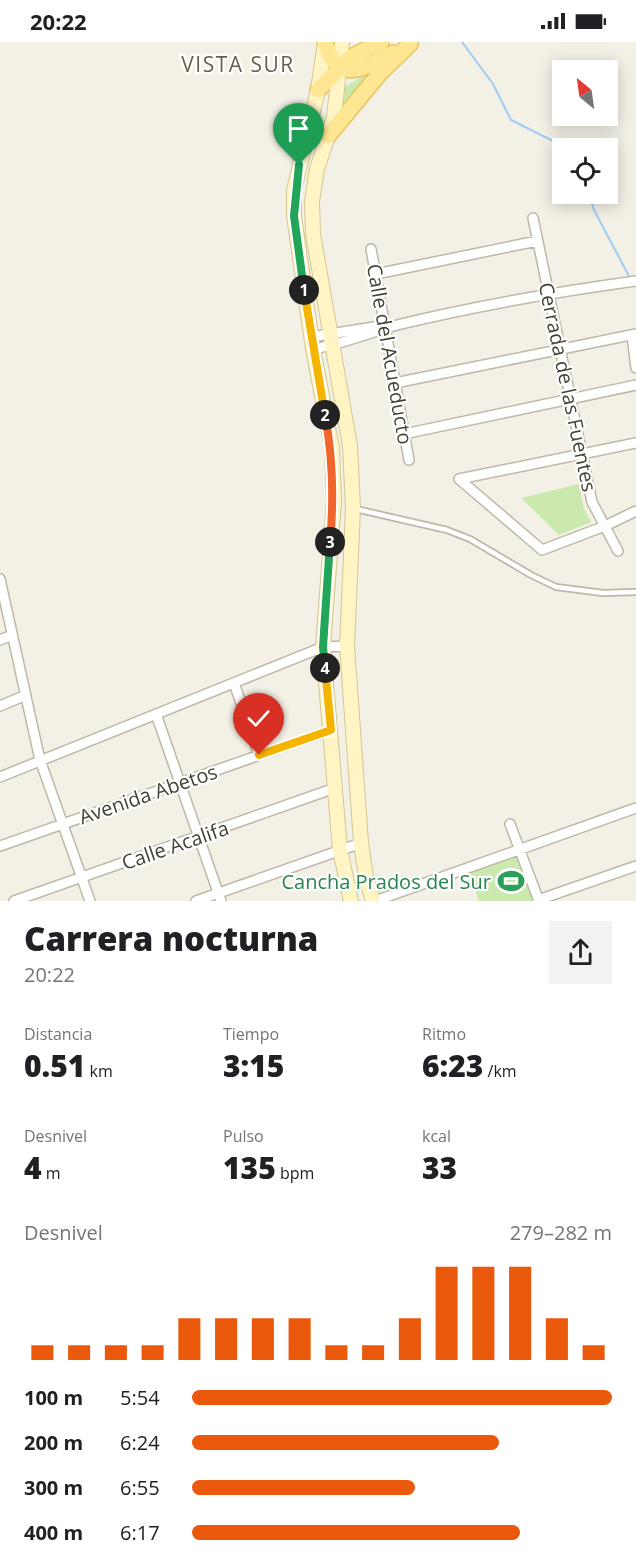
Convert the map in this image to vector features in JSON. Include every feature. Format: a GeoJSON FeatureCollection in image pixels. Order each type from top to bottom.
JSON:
{"type":"FeatureCollection","features":[{"type":"Feature","properties":{"kind":"main road"},"geometry":{"type":"LineString","coordinates":[[325,42],[328,55],[340,68],[349,71],[365,68],[412,43]]}},
{"type":"Feature","properties":{"kind":"main road"},"geometry":{"type":"LineString","coordinates":[[318,90],[351,57],[381,42]]}},
{"type":"Feature","properties":{"kind":"main road"},"geometry":{"type":"LineString","coordinates":[[328,136],[380,73],[412,43]]}},
{"type":"Feature","properties":{"kind":"street"},"geometry":{"type":"LineString","coordinates":[[325,42],[318,90],[299,165],[294,216],[312,343],[332,448],[334,501],[323,647],[340,850],[351,901]]}},
{"type":"Feature","properties":{"kind":"street"},"geometry":{"type":"LineString","coordinates":[[342,42],[334,117],[317,169],[312,201],[313,234],[350,446],[353,508],[347,646],[361,843],[366,878],[374,901],[636,808]]}},
{"type":"Feature","properties":{"kind":"street","name":"Cerrada de las Fuentes"},"geometry":{"type":"LineString","coordinates":[[532,218],[592,501],[618,551]]}},
{"type":"Feature","properties":{"kind":"street"},"geometry":{"type":"LineString","coordinates":[[376,274],[537,241]]}},
{"type":"Feature","properties":{"kind":"street","name":"Calle del Acueducto"},"geometry":{"type":"LineString","coordinates":[[371,249],[388,327],[395,383],[409,460]]}},
{"type":"Feature","properties":{"kind":"street"},"geometry":{"type":"LineString","coordinates":[[312,343],[550,295],[636,281]]}},
{"type":"Feature","properties":{"kind":"street"},"geometry":{"type":"LineString","coordinates":[[395,383],[634,334],[636,368]]}},
{"type":"Feature","properties":{"kind":"street"},"geometry":{"type":"LineString","coordinates":[[404,434],[636,386]]}},
{"type":"Feature","properties":{"kind":"street"},"geometry":{"type":"LineString","coordinates":[[636,443],[459,479],[542,550],[605,526],[636,511]]}},
{"type":"Feature","properties":{"kind":"street"},"geometry":{"type":"LineString","coordinates":[[0,579],[40,760],[90,901]]}},
{"type":"Feature","properties":{"kind":"street"},"geometry":{"type":"LineString","coordinates":[[325,606],[349,609]]}},
{"type":"Feature","properties":{"kind":"street"},"geometry":{"type":"LineString","coordinates":[[0,640],[12,635]]}},
{"type":"Feature","properties":{"kind":"street"},"geometry":{"type":"LineString","coordinates":[[0,777],[323,647],[347,646]]}},
{"type":"Feature","properties":{"kind":"street"},"geometry":{"type":"LineString","coordinates":[[234,683],[259,755]]}},
{"type":"Feature","properties":{"kind":"street"},"geometry":{"type":"LineString","coordinates":[[0,706],[26,696]]}},
{"type":"Feature","properties":{"kind":"street"},"geometry":{"type":"LineString","coordinates":[[156,714],[220,897]]}},
{"type":"Feature","properties":{"kind":"street","name":"Avenida Abetos"},"geometry":{"type":"LineString","coordinates":[[0,846],[331,730]]}},
{"type":"Feature","properties":{"kind":"street","name":"Calle Acalifa"},"geometry":{"type":"LineString","coordinates":[[14,901],[336,788]]}},
{"type":"Feature","properties":{"kind":"street"},"geometry":{"type":"LineString","coordinates":[[510,824],[538,901],[636,866]]}},
{"type":"Feature","properties":{"kind":"street"},"geometry":{"type":"LineString","coordinates":[[196,901],[220,897],[361,843]]}},
{"type":"Feature","properties":{"kind":"lane"},"geometry":{"type":"LineString","coordinates":[[353,508],[447,530],[470,539],[556,587],[603,593],[636,592]]}},
{"type":"Feature","properties":{"kind":"green space"},"geometry":{"type":"Polygon","coordinates":[[[381,66],[338,117],[344,87],[381,66]]]}},
{"type":"Feature","properties":{"kind":"green space"},"geometry":{"type":"Polygon","coordinates":[[[579,484],[584,509],[591,522],[559,535],[521,498],[579,484]]]}},
{"type":"Feature","properties":{"kind":"green space"},"geometry":{"type":"Polygon","coordinates":[[[518,855],[535,901],[479,901],[469,872],[518,855]]]}},
{"type":"Feature","properties":{"kind":"waterway"},"geometry":{"type":"LineString","coordinates":[[462,42],[493,84],[511,120],[552,140]]}},
{"type":"Feature","properties":{"kind":"waterway"},"geometry":{"type":"LineString","coordinates":[[592,204],[631,280]]}},
{"type":"Feature","properties":{"kind":"place","name":"Cancha Prados del Sur"},"geometry":{"type":"Point","coordinates":[511,881]}},
{"type":"Feature","properties":{"kind":"district","name":"VISTA SUR"},"geometry":{"type":"Point","coordinates":[238,64]}},
{"type":"Feature","properties":{"kind":"route"},"geometry":{"type":"LineString","coordinates":[[259,755],[331,730],[323,647],[334,501],[332,448],[313,349],[294,216],[294,190],[299,165]]}}]}
